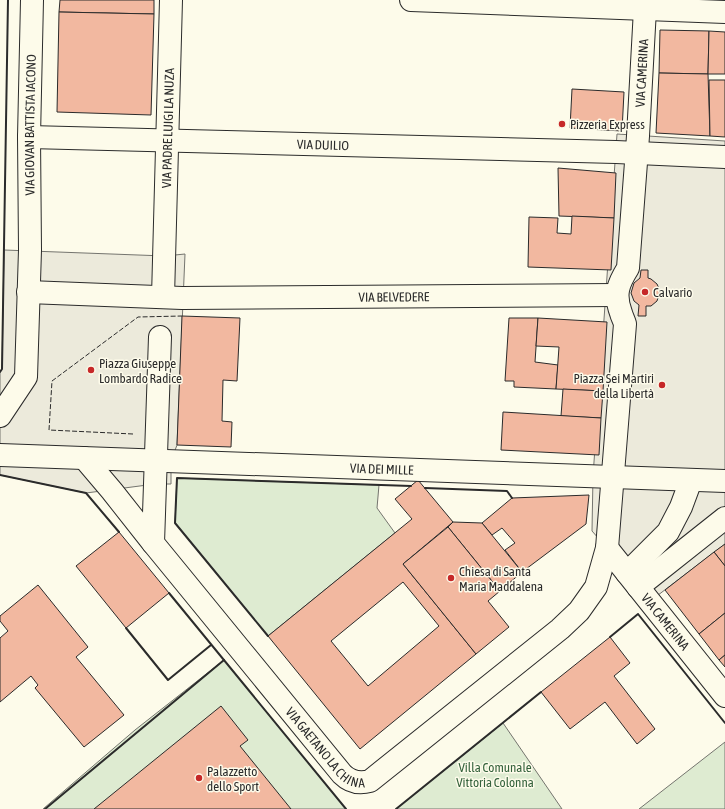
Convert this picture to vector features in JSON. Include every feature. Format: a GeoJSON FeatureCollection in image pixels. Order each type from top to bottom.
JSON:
{"type":"FeatureCollection","features":[{"type":"Feature","properties":{"kind":"street","name":"VIA GIOVAN BATTISTA IACONO"},"geometry":{"type":"LineString","coordinates":[[0,416],[26,377],[30,250],[29,137],[32,0]]}},
{"type":"Feature","properties":{"kind":"street","name":"VIA PADRE LUIGI LA NUZA"},"geometry":{"type":"LineString","coordinates":[[171,0],[165,256],[173,297]]}},
{"type":"Feature","properties":{"kind":"street"},"geometry":{"type":"LineString","coordinates":[[411,0],[725,12]]}},
{"type":"Feature","properties":{"kind":"street","name":"VIA CAMERINA"},"geometry":{"type":"LineString","coordinates":[[611,295],[628,268],[630,147],[645,9]]}},
{"type":"Feature","properties":{"kind":"street","name":"VIA DUILIO"},"geometry":{"type":"LineString","coordinates":[[29,137],[630,147],[725,157]]}},
{"type":"Feature","properties":{"kind":"street","name":"VIA BELVEDERE"},"geometry":{"type":"LineString","coordinates":[[28,292],[173,297],[611,295]]}},
{"type":"Feature","properties":{"kind":"street","name":"VIA GAETANO LA CHINA"},"geometry":{"type":"LineString","coordinates":[[84,458],[346,779],[358,783],[364,783],[375,778],[560,629],[579,611],[596,587],[607,548],[603,476],[624,324],[624,320],[611,295]]}},
{"type":"Feature","properties":{"kind":"street"},"geometry":{"type":"LineString","coordinates":[[153,543],[155,484],[164,461],[160,337]]}},
{"type":"Feature","properties":{"kind":"street","name":"VIA DEI MILLE"},"geometry":{"type":"LineString","coordinates":[[0,455],[725,481]]}},
{"type":"Feature","properties":{"kind":"street"},"geometry":{"type":"LineString","coordinates":[[632,580],[668,532],[681,507],[691,480]]}},
{"type":"Feature","properties":{"kind":"street"},"geometry":{"type":"LineString","coordinates":[[632,580],[725,518]]}},
{"type":"Feature","properties":{"kind":"street","name":"VIA CAMERINA"},"geometry":{"type":"LineString","coordinates":[[607,548],[725,696]]}},
{"type":"Feature","properties":{"kind":"green space"},"geometry":{"type":"Polygon","coordinates":[[[177,478],[379,485],[377,508],[395,533],[268,636],[175,523],[177,478]]]}},
{"type":"Feature","properties":{"kind":"green space"},"geometry":{"type":"Polygon","coordinates":[[[224,660],[346,809],[43,809],[135,730],[224,660]]]}},
{"type":"Feature","properties":{"kind":"green space","name":"Villa Comunale Vittoria Colonna"},"geometry":{"type":"Polygon","coordinates":[[[503,723],[562,809],[396,809],[503,723]]]}},
{"type":"Feature","properties":{"kind":"green space"},"geometry":{"type":"Polygon","coordinates":[[[725,742],[725,809],[639,809],[725,742]]]}},
{"type":"Feature","properties":{"kind":"shaded area","name":"Piazza Sei Martiri della Libertà"},"geometry":{"type":"Polygon","coordinates":[[[617,134],[725,141],[725,544],[649,602],[592,531],[593,476],[617,134]]]}},
{"type":"Feature","properties":{"kind":"shaded area","name":"Piazza Giuseppe Lombardo Radice"},"geometry":{"type":"Polygon","coordinates":[[[4,250],[165,256],[185,254],[177,445],[171,461],[171,484],[155,484],[86,493],[0,475],[0,372],[2,369],[4,250]]]}},
{"type":"Feature","properties":{"kind":"building"},"geometry":{"type":"Polygon","coordinates":[[[60,0],[154,0],[154,14],[59,12],[60,0]]]}},
{"type":"Feature","properties":{"kind":"building"},"geometry":{"type":"Polygon","coordinates":[[[59,12],[154,14],[151,115],[57,112],[59,12]]]}},
{"type":"Feature","properties":{"kind":"building"},"geometry":{"type":"Polygon","coordinates":[[[660,30],[709,31],[708,74],[659,73],[660,30]]]}},
{"type":"Feature","properties":{"kind":"building"},"geometry":{"type":"Polygon","coordinates":[[[709,31],[725,32],[725,74],[708,74],[709,31]]]}},
{"type":"Feature","properties":{"kind":"building"},"geometry":{"type":"Polygon","coordinates":[[[659,73],[708,74],[710,136],[656,133],[659,73]]]}},
{"type":"Feature","properties":{"kind":"building"},"geometry":{"type":"Polygon","coordinates":[[[709,80],[725,80],[725,137],[710,136],[709,80]]]}},
{"type":"Feature","properties":{"kind":"building"},"geometry":{"type":"Polygon","coordinates":[[[572,89],[624,92],[622,131],[570,128],[572,89]]]}},
{"type":"Feature","properties":{"kind":"building"},"geometry":{"type":"Polygon","coordinates":[[[558,168],[616,173],[614,218],[559,216],[558,168]]]}},
{"type":"Feature","properties":{"kind":"building"},"geometry":{"type":"Polygon","coordinates":[[[572,216],[614,218],[611,270],[528,267],[529,217],[558,218],[557,233],[571,234],[572,216]]]}},
{"type":"Feature","properties":{"kind":"building","name":"Calvario"},"geometry":{"type":"Polygon","coordinates":[[[641,270],[648,270],[648,278],[657,284],[660,291],[657,301],[651,306],[646,306],[646,316],[638,316],[639,305],[634,301],[631,293],[634,283],[640,278],[641,270]]]}},
{"type":"Feature","properties":{"kind":"building"},"geometry":{"type":"Polygon","coordinates":[[[182,316],[240,318],[237,381],[223,380],[222,421],[232,422],[231,447],[177,445],[182,316]]]}},
{"type":"Feature","properties":{"kind":"building"},"geometry":{"type":"Polygon","coordinates":[[[509,318],[538,318],[535,362],[558,365],[556,389],[514,387],[514,381],[505,381],[509,318]]]}},
{"type":"Feature","properties":{"kind":"building"},"geometry":{"type":"Polygon","coordinates":[[[538,318],[607,322],[603,391],[556,389],[559,347],[536,346],[538,318]]]}},
{"type":"Feature","properties":{"kind":"building"},"geometry":{"type":"Polygon","coordinates":[[[563,389],[603,391],[601,418],[561,416],[563,389]]]}},
{"type":"Feature","properties":{"kind":"building"},"geometry":{"type":"Polygon","coordinates":[[[503,412],[601,418],[599,455],[501,450],[503,412]]]}},
{"type":"Feature","properties":{"kind":"building"},"geometry":{"type":"Polygon","coordinates":[[[418,480],[453,522],[403,564],[476,654],[360,749],[268,636],[412,519],[395,499],[418,480]],[[403,582],[331,641],[368,686],[439,626],[403,582]]]}},
{"type":"Feature","properties":{"kind":"building"},"geometry":{"type":"Polygon","coordinates":[[[589,495],[586,524],[522,572],[505,550],[515,543],[502,528],[492,535],[482,523],[512,498],[589,495]]]}},
{"type":"Feature","properties":{"kind":"building"},"geometry":{"type":"Polygon","coordinates":[[[453,522],[482,523],[522,572],[500,591],[448,527],[453,522]]]}},
{"type":"Feature","properties":{"kind":"building","name":"Chiesa di Santa Maria Maddalena"},"geometry":{"type":"Polygon","coordinates":[[[448,527],[500,591],[488,601],[509,627],[476,654],[403,564],[448,527]]]}},
{"type":"Feature","properties":{"kind":"building"},"geometry":{"type":"Polygon","coordinates":[[[119,532],[169,593],[126,628],[76,566],[119,532]]]}},
{"type":"Feature","properties":{"kind":"building"},"geometry":{"type":"Polygon","coordinates":[[[725,544],[725,566],[714,552],[725,544]]]}},
{"type":"Feature","properties":{"kind":"building"},"geometry":{"type":"Polygon","coordinates":[[[714,552],[725,566],[725,613],[699,634],[665,590],[714,552]]]}},
{"type":"Feature","properties":{"kind":"building"},"geometry":{"type":"Polygon","coordinates":[[[38,585],[88,647],[76,657],[124,715],[84,747],[35,688],[38,685],[31,676],[0,702],[0,638],[8,631],[0,621],[0,616],[38,585]]]}},
{"type":"Feature","properties":{"kind":"building"},"geometry":{"type":"Polygon","coordinates":[[[725,613],[725,655],[719,660],[699,634],[725,613]]]}},
{"type":"Feature","properties":{"kind":"building"},"geometry":{"type":"Polygon","coordinates":[[[610,637],[630,663],[614,676],[655,729],[637,744],[605,702],[570,729],[541,692],[610,637]]]}},
{"type":"Feature","properties":{"kind":"building"},"geometry":{"type":"Polygon","coordinates":[[[725,655],[725,667],[719,660],[725,655]]]}},
{"type":"Feature","properties":{"kind":"building","name":"Palazzetto dello Sport"},"geometry":{"type":"Polygon","coordinates":[[[221,706],[248,740],[240,746],[291,809],[94,809],[221,706]]]}},
{"type":"Feature","properties":{"kind":"fence"},"geometry":{"type":"LineString","coordinates":[[133,434],[49,430],[52,381],[138,317],[182,316]]}},
{"type":"Feature","properties":{"kind":"wall"},"geometry":{"type":"LineString","coordinates":[[0,372],[2,369],[8,0]]}},
{"type":"Feature","properties":{"kind":"wall"},"geometry":{"type":"LineString","coordinates":[[0,475],[86,493],[119,532]]}},
{"type":"Feature","properties":{"kind":"wall"},"geometry":{"type":"LineString","coordinates":[[268,636],[175,523],[177,478],[411,486]]}},
{"type":"Feature","properties":{"kind":"wall"},"geometry":{"type":"LineString","coordinates":[[425,488],[507,491],[512,498]]}},
{"type":"Feature","properties":{"kind":"wall"},"geometry":{"type":"LineString","coordinates":[[169,593],[346,809]]}},
{"type":"Feature","properties":{"kind":"wall"},"geometry":{"type":"LineString","coordinates":[[610,637],[638,614],[725,723]]}},
{"type":"Feature","properties":{"kind":"wall"},"geometry":{"type":"LineString","coordinates":[[126,628],[168,680],[211,645]]}},
{"type":"Feature","properties":{"kind":"wall"},"geometry":{"type":"LineString","coordinates":[[45,809],[224,660]]}},
{"type":"Feature","properties":{"kind":"wall"},"geometry":{"type":"LineString","coordinates":[[396,809],[541,692]]}},
{"type":"Feature","properties":{"kind":"place","name":"Pizzeria Express"},"geometry":{"type":"Point","coordinates":[562,124]}},
{"type":"Feature","properties":{"kind":"place","name":"Calvario"},"geometry":{"type":"Point","coordinates":[645,292]}},
{"type":"Feature","properties":{"kind":"place","name":"Piazza Giuseppe Lombardo Radice"},"geometry":{"type":"Point","coordinates":[91,370]}},
{"type":"Feature","properties":{"kind":"place","name":"Piazza Sei Martiri della Libertà"},"geometry":{"type":"Point","coordinates":[662,385]}},
{"type":"Feature","properties":{"kind":"place","name":"Chiesa di Santa Maria Maddalena"},"geometry":{"type":"Point","coordinates":[451,578]}},
{"type":"Feature","properties":{"kind":"place","name":"Palazzetto dello Sport"},"geometry":{"type":"Point","coordinates":[199,778]}}]}
